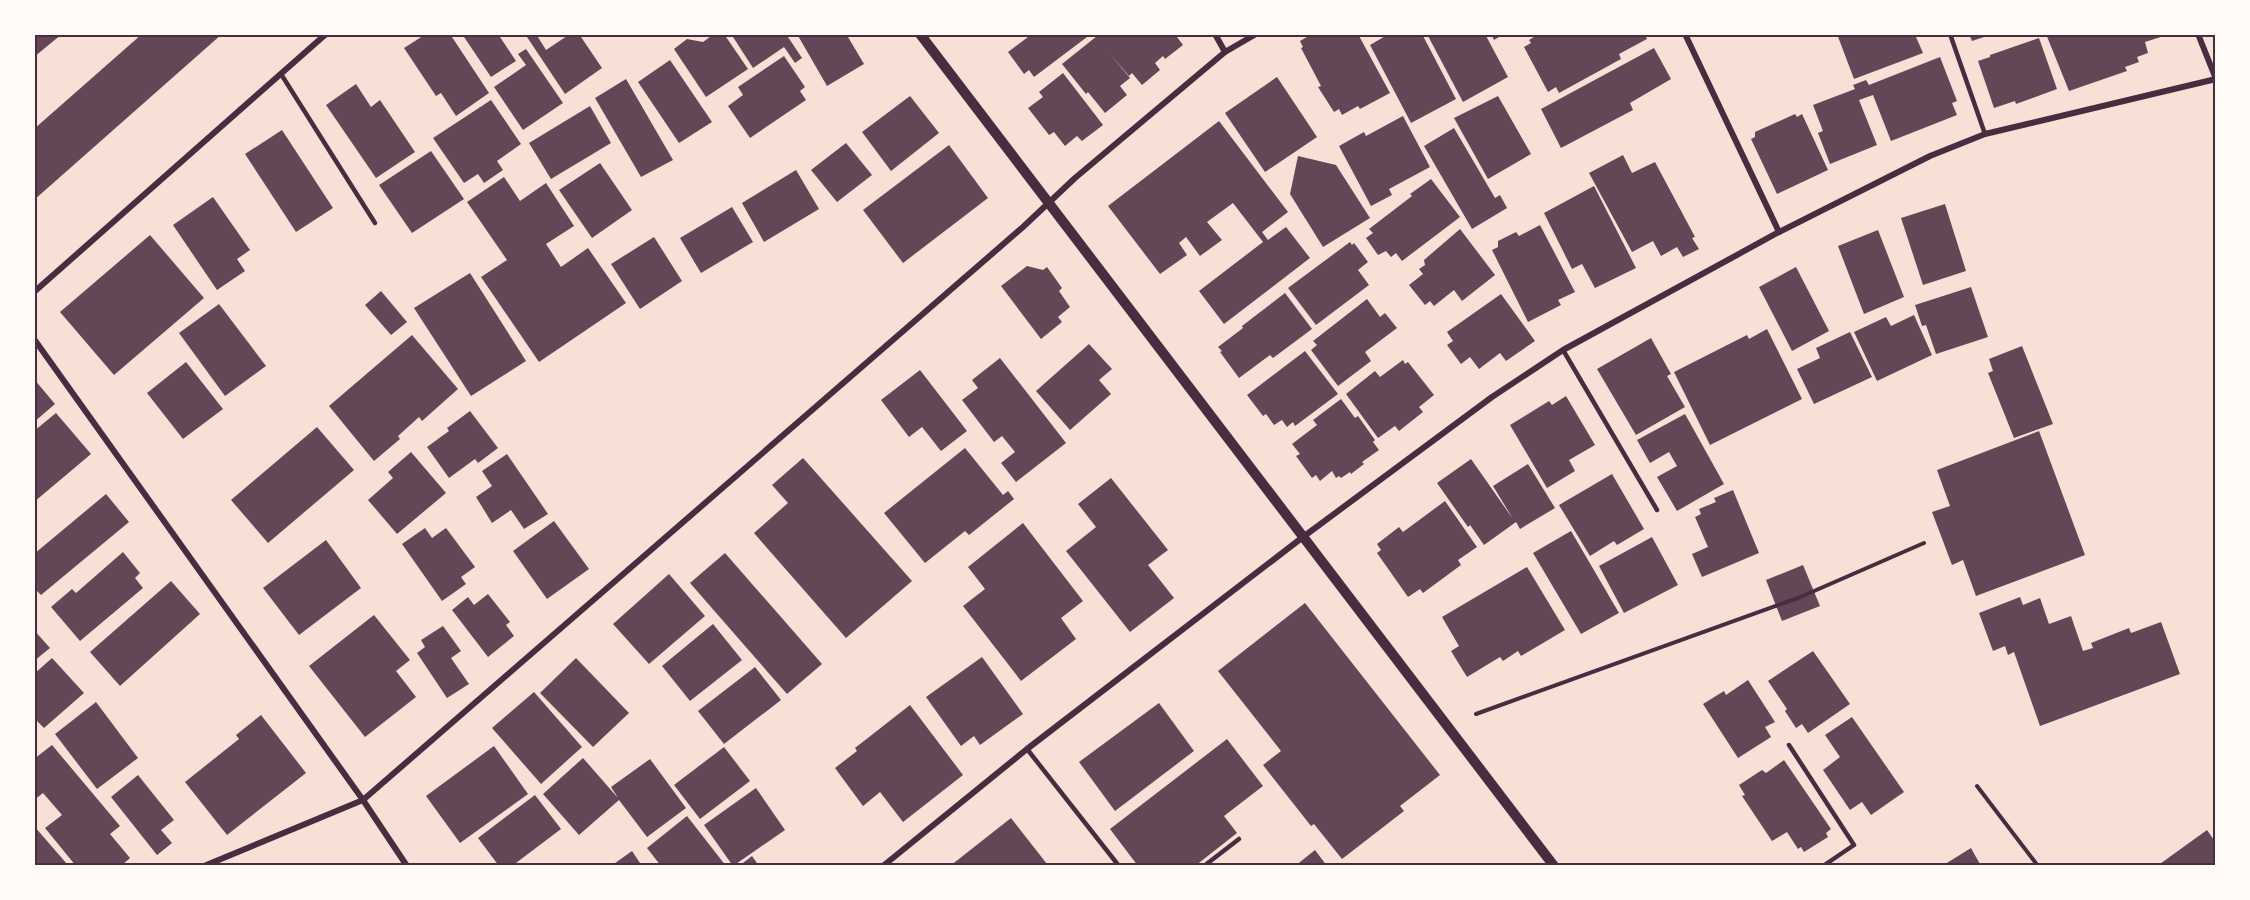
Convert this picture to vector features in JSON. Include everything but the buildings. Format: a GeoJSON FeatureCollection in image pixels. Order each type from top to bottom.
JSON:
{"type":"FeatureCollection","features":[{"type":"Feature","properties":{"kind":"street"},"geometry":{"type":"LineString","coordinates":[[34,292],[326,34]]}},
{"type":"Feature","properties":{"kind":"street"},"geometry":{"type":"LineString","coordinates":[[920,34],[1554,866]]}},
{"type":"Feature","properties":{"kind":"street"},"geometry":{"type":"LineString","coordinates":[[1215,34],[1225,52]]}},
{"type":"Feature","properties":{"kind":"street"},"geometry":{"type":"LineString","coordinates":[[204,866],[363,800],[1076,178],[1225,52],[1256,34]]}},
{"type":"Feature","properties":{"kind":"street"},"geometry":{"type":"LineString","coordinates":[[1685,34],[1779,232]]}},
{"type":"Feature","properties":{"kind":"street"},"geometry":{"type":"LineString","coordinates":[[884,866],[1027,749],[1303,537],[1492,397],[1563,350],[1779,232],[1930,156],[1985,134],[2216,79],[2198,34]]}},
{"type":"Feature","properties":{"kind":"street"},"geometry":{"type":"LineString","coordinates":[[34,339],[363,800],[407,866]]}},
{"type":"Feature","properties":{"kind":"lane"},"geometry":{"type":"LineString","coordinates":[[1950,34],[1985,134]]}},
{"type":"Feature","properties":{"kind":"lane"},"geometry":{"type":"LineString","coordinates":[[281,74],[375,223]]}},
{"type":"Feature","properties":{"kind":"lane"},"geometry":{"type":"LineString","coordinates":[[1563,350],[1657,510]]}},
{"type":"Feature","properties":{"kind":"lane"},"geometry":{"type":"LineString","coordinates":[[1790,745],[1854,845],[1823,866]]}},
{"type":"Feature","properties":{"kind":"lane"},"geometry":{"type":"LineString","coordinates":[[1027,749],[1119,866]]}},
{"type":"Feature","properties":{"kind":"lane"},"geometry":{"type":"LineString","coordinates":[[1204,866],[1239,839]]}},
{"type":"Feature","properties":{"kind":"path"},"geometry":{"type":"LineString","coordinates":[[1475,714],[1798,598],[1924,543]]}},
{"type":"Feature","properties":{"kind":"path"},"geometry":{"type":"LineString","coordinates":[[1977,786],[2038,866]]}}]}
